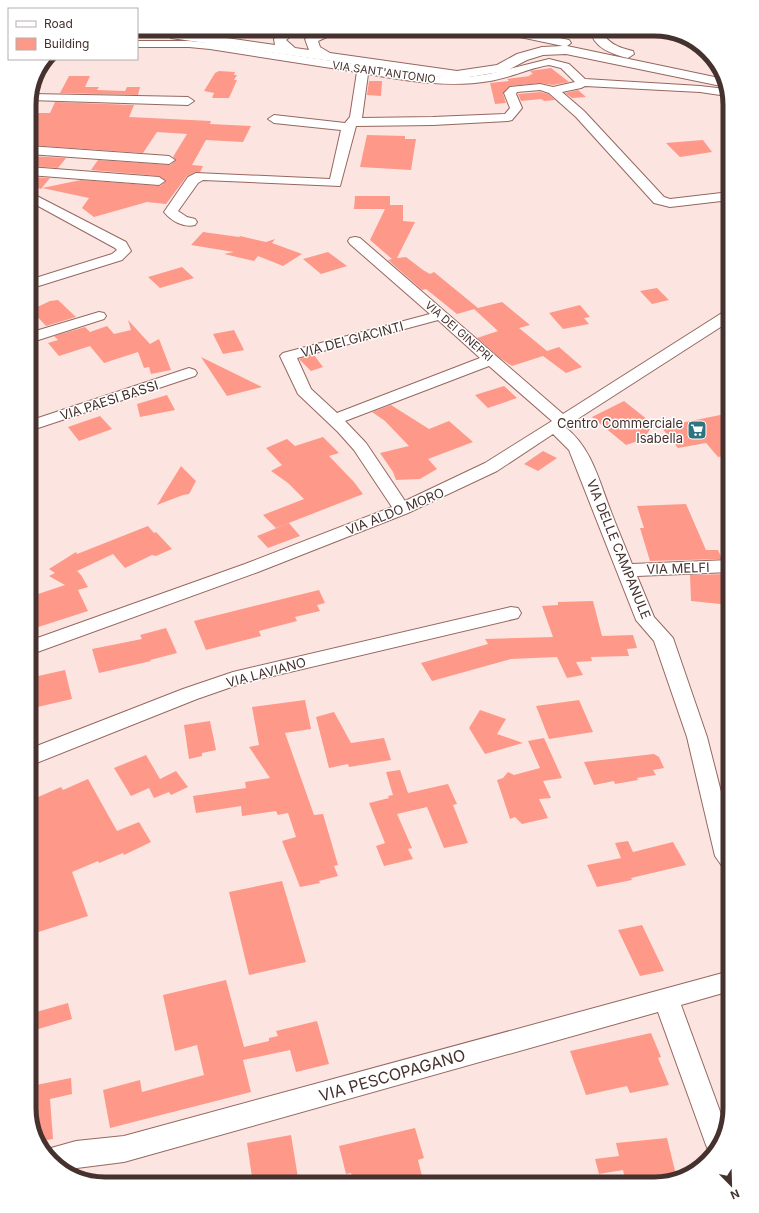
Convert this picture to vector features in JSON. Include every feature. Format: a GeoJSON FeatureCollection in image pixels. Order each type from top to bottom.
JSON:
{"type":"FeatureCollection","features":[{"type":"Feature","properties":{"kind":"main road"},"geometry":{"type":"LineString","coordinates":[[185,36],[457,75],[487,72],[542,52],[566,50],[719,82]]}},
{"type":"Feature","properties":{"kind":"main road"},"geometry":{"type":"LineString","coordinates":[[284,36],[280,39],[280,43],[291,51]]}},
{"type":"Feature","properties":{"kind":"main road"},"geometry":{"type":"LineString","coordinates":[[304,36],[310,40],[311,46],[315,50],[326,56]]}},
{"type":"Feature","properties":{"kind":"main road"},"geometry":{"type":"LineString","coordinates":[[310,40],[317,36]]}},
{"type":"Feature","properties":{"kind":"main road"},"geometry":{"type":"LineString","coordinates":[[505,36],[513,41],[516,46],[516,51],[511,62]]}},
{"type":"Feature","properties":{"kind":"main road"},"geometry":{"type":"LineString","coordinates":[[522,36],[717,78]]}},
{"type":"Feature","properties":{"kind":"main road"},"geometry":{"type":"LineString","coordinates":[[598,36],[599,39],[608,46],[620,52],[716,73]]}},
{"type":"Feature","properties":{"kind":"street","name":"VIA SANT'ANTONIO"},"geometry":{"type":"LineString","coordinates":[[138,44],[189,44],[210,46],[423,79],[468,80],[495,77],[549,61],[566,66],[582,82]]}},
{"type":"Feature","properties":{"kind":"street"},"geometry":{"type":"LineString","coordinates":[[190,222],[182,220],[171,212],[192,180],[201,176],[335,183],[350,125],[356,118],[363,70]]}},
{"type":"Feature","properties":{"kind":"street"},"geometry":{"type":"LineString","coordinates":[[274,119],[350,125],[508,117],[516,108],[510,93],[514,89],[540,87],[553,90],[577,86],[582,82],[700,89],[722,93]]}},
{"type":"Feature","properties":{"kind":"street"},"geometry":{"type":"LineString","coordinates":[[553,90],[580,114],[663,202],[723,197]]}},
{"type":"Feature","properties":{"kind":"street"},"geometry":{"type":"LineString","coordinates":[[36,97],[188,101]]}},
{"type":"Feature","properties":{"kind":"street"},"geometry":{"type":"LineString","coordinates":[[36,150],[169,160]]}},
{"type":"Feature","properties":{"kind":"street"},"geometry":{"type":"LineString","coordinates":[[36,172],[159,181]]}},
{"type":"Feature","properties":{"kind":"street"},"geometry":{"type":"LineString","coordinates":[[36,200],[121,245],[124,251],[117,256],[36,283]]}},
{"type":"Feature","properties":{"kind":"street","name":"VIA DEI GINEPRI"},"geometry":{"type":"LineString","coordinates":[[355,241],[492,359],[558,424]]}},
{"type":"Feature","properties":{"kind":"street","name":"VIA DEI GIACINTI"},"geometry":{"type":"LineString","coordinates":[[402,509],[360,446],[304,391],[288,356],[441,315]]}},
{"type":"Feature","properties":{"kind":"street"},"geometry":{"type":"LineString","coordinates":[[36,336],[99,316]]}},
{"type":"Feature","properties":{"kind":"street","name":"VIA ALDO MORO"},"geometry":{"type":"LineString","coordinates":[[36,646],[218,582],[402,509],[459,484],[485,471],[723,318]]}},
{"type":"Feature","properties":{"kind":"street"},"geometry":{"type":"LineString","coordinates":[[333,420],[492,359]]}},
{"type":"Feature","properties":{"kind":"street","name":"VIA PAESI BASSI"},"geometry":{"type":"LineString","coordinates":[[36,424],[189,373]]}},
{"type":"Feature","properties":{"kind":"street","name":"VIA DELLE CAMPANULE"},"geometry":{"type":"LineString","coordinates":[[558,424],[577,449],[587,470],[646,620],[663,638],[697,738],[723,844]]}},
{"type":"Feature","properties":{"kind":"street","name":"VIA MELFI"},"geometry":{"type":"LineString","coordinates":[[627,570],[723,566]]}},
{"type":"Feature","properties":{"kind":"street","name":"VIA LAVIANO"},"geometry":{"type":"LineString","coordinates":[[36,755],[190,694],[240,677],[511,614]]}},
{"type":"Feature","properties":{"kind":"street","name":"VIA PESCOPAGANO"},"geometry":{"type":"LineString","coordinates":[[57,1158],[76,1154],[124,1149],[723,983]]}},
{"type":"Feature","properties":{"kind":"street"},"geometry":{"type":"LineString","coordinates":[[666,999],[716,1138]]}},
{"type":"Feature","properties":{"kind":"building"},"geometry":{"type":"Polygon","coordinates":[[[551,68],[569,82],[553,85],[540,83],[510,86],[503,94],[506,103],[495,104],[490,83],[509,81],[507,79],[530,76],[529,75],[533,74],[530,71],[551,68]]]}},
{"type":"Feature","properties":{"kind":"building"},"geometry":{"type":"Polygon","coordinates":[[[219,71],[235,72],[234,75],[237,75],[234,80],[237,80],[229,98],[212,98],[214,93],[204,91],[215,73],[219,71]]]}},
{"type":"Feature","properties":{"kind":"building"},"geometry":{"type":"Polygon","coordinates":[[[69,76],[90,76],[85,87],[99,87],[97,90],[125,91],[127,87],[140,87],[138,95],[60,93],[69,76]]]}},
{"type":"Feature","properties":{"kind":"building"},"geometry":{"type":"Polygon","coordinates":[[[369,81],[382,81],[381,96],[367,95],[369,81]]]}},
{"type":"Feature","properties":{"kind":"building"},"geometry":{"type":"Polygon","coordinates":[[[578,90],[586,97],[572,98],[565,93],[578,90]]]}},
{"type":"Feature","properties":{"kind":"building"},"geometry":{"type":"Polygon","coordinates":[[[540,92],[548,94],[555,100],[544,101],[541,99],[521,101],[518,94],[540,92]]]}},
{"type":"Feature","properties":{"kind":"building"},"geometry":{"type":"Polygon","coordinates":[[[55,102],[134,105],[129,117],[211,121],[210,124],[251,126],[243,142],[206,140],[192,165],[203,166],[200,172],[195,172],[187,176],[166,204],[147,202],[94,217],[82,208],[89,198],[42,188],[81,180],[160,186],[166,181],[159,176],[91,170],[98,160],[170,165],[176,160],[173,157],[187,134],[157,132],[143,153],[36,145],[36,113],[50,113],[55,102]]]}},
{"type":"Feature","properties":{"kind":"building"},"geometry":{"type":"Polygon","coordinates":[[[367,135],[405,136],[405,139],[416,139],[411,170],[360,167],[367,135]]]}},
{"type":"Feature","properties":{"kind":"building"},"geometry":{"type":"Polygon","coordinates":[[[703,140],[712,152],[680,157],[666,143],[703,140]]]}},
{"type":"Feature","properties":{"kind":"building"},"geometry":{"type":"Polygon","coordinates":[[[36,156],[66,158],[58,168],[36,166],[36,156]]]}},
{"type":"Feature","properties":{"kind":"building"},"geometry":{"type":"Polygon","coordinates":[[[36,177],[50,178],[41,189],[36,188],[36,177]]]}},
{"type":"Feature","properties":{"kind":"building"},"geometry":{"type":"Polygon","coordinates":[[[355,196],[390,196],[390,205],[403,205],[403,221],[415,222],[397,258],[406,257],[430,274],[434,272],[478,308],[457,314],[426,289],[422,290],[388,260],[392,259],[370,240],[385,209],[354,209],[355,196]]]}},
{"type":"Feature","properties":{"kind":"building"},"geometry":{"type":"Polygon","coordinates":[[[203,232],[240,236],[266,242],[275,239],[272,243],[302,254],[283,266],[258,256],[254,261],[224,254],[234,252],[191,245],[203,232]]]}},
{"type":"Feature","properties":{"kind":"building"},"geometry":{"type":"Polygon","coordinates":[[[328,252],[347,266],[321,274],[303,259],[328,252]]]}},
{"type":"Feature","properties":{"kind":"building"},"geometry":{"type":"Polygon","coordinates":[[[182,267],[194,278],[160,288],[148,277],[182,267]]]}},
{"type":"Feature","properties":{"kind":"building"},"geometry":{"type":"Polygon","coordinates":[[[657,288],[669,300],[652,304],[640,291],[657,288]]]}},
{"type":"Feature","properties":{"kind":"building"},"geometry":{"type":"Polygon","coordinates":[[[58,300],[76,317],[46,326],[36,315],[36,308],[50,301],[58,300]]]}},
{"type":"Feature","properties":{"kind":"building"},"geometry":{"type":"Polygon","coordinates":[[[502,302],[530,325],[519,328],[547,351],[559,347],[582,367],[566,373],[543,356],[512,366],[500,358],[477,338],[498,331],[474,309],[502,302]]]}},
{"type":"Feature","properties":{"kind":"building"},"geometry":{"type":"Polygon","coordinates":[[[580,305],[590,317],[584,318],[589,324],[563,329],[549,313],[580,305]]]}},
{"type":"Feature","properties":{"kind":"building"},"geometry":{"type":"Polygon","coordinates":[[[128,320],[150,344],[159,339],[171,370],[151,374],[149,367],[144,368],[138,352],[104,363],[90,346],[59,356],[48,343],[58,340],[54,336],[85,327],[90,332],[107,326],[114,334],[131,330],[128,320]]]}},
{"type":"Feature","properties":{"kind":"building"},"geometry":{"type":"Polygon","coordinates":[[[234,330],[244,350],[223,354],[213,334],[234,330]]]}},
{"type":"Feature","properties":{"kind":"building"},"geometry":{"type":"Polygon","coordinates":[[[314,355],[323,367],[311,371],[299,359],[314,355]]]}},
{"type":"Feature","properties":{"kind":"building"},"geometry":{"type":"Polygon","coordinates":[[[201,357],[262,387],[227,396],[201,357]]]}},
{"type":"Feature","properties":{"kind":"building"},"geometry":{"type":"Polygon","coordinates":[[[504,386],[517,398],[488,408],[475,395],[504,386]]]}},
{"type":"Feature","properties":{"kind":"building"},"geometry":{"type":"Polygon","coordinates":[[[167,395],[175,410],[140,417],[137,404],[167,395]]]}},
{"type":"Feature","properties":{"kind":"building"},"geometry":{"type":"Polygon","coordinates":[[[624,401],[653,424],[644,439],[626,445],[592,417],[624,401]]]}},
{"type":"Feature","properties":{"kind":"building"},"geometry":{"type":"Polygon","coordinates":[[[391,405],[429,429],[449,421],[473,442],[428,459],[437,469],[420,479],[396,480],[393,472],[380,453],[409,446],[385,421],[372,412],[391,405]]]}},
{"type":"Feature","properties":{"kind":"building","name":"Centro Commerciale Isabella"},"geometry":{"type":"Polygon","coordinates":[[[723,414],[723,456],[718,457],[706,443],[678,448],[661,427],[723,414]]]}},
{"type":"Feature","properties":{"kind":"building"},"geometry":{"type":"Polygon","coordinates":[[[100,416],[112,429],[79,441],[68,427],[100,416]]]}},
{"type":"Feature","properties":{"kind":"building"},"geometry":{"type":"Polygon","coordinates":[[[323,437],[339,453],[329,456],[354,482],[363,494],[276,528],[263,515],[304,499],[288,483],[271,471],[282,465],[266,448],[287,439],[295,446],[323,437]]]}},
{"type":"Feature","properties":{"kind":"building"},"geometry":{"type":"Polygon","coordinates":[[[543,451],[557,458],[538,471],[524,464],[543,451]]]}},
{"type":"Feature","properties":{"kind":"building"},"geometry":{"type":"Polygon","coordinates":[[[181,466],[196,481],[189,494],[157,505],[181,466]]]}},
{"type":"Feature","properties":{"kind":"building"},"geometry":{"type":"Polygon","coordinates":[[[686,504],[706,550],[718,550],[722,559],[650,561],[640,528],[644,528],[637,506],[686,504]]]}},
{"type":"Feature","properties":{"kind":"building"},"geometry":{"type":"Polygon","coordinates":[[[289,523],[300,536],[268,548],[257,536],[289,523]]]}},
{"type":"Feature","properties":{"kind":"building"},"geometry":{"type":"Polygon","coordinates":[[[148,526],[154,533],[156,532],[172,549],[156,556],[152,555],[125,568],[113,554],[77,571],[88,587],[78,590],[88,611],[36,628],[36,595],[65,585],[49,576],[55,573],[49,569],[76,552],[77,554],[148,526]]]}},
{"type":"Feature","properties":{"kind":"building"},"geometry":{"type":"Polygon","coordinates":[[[723,574],[723,604],[691,601],[690,575],[723,574]]]}},
{"type":"Feature","properties":{"kind":"building"},"geometry":{"type":"Polygon","coordinates":[[[319,590],[325,603],[317,605],[320,611],[295,617],[297,621],[259,631],[261,636],[206,650],[194,621],[319,590]]]}},
{"type":"Feature","properties":{"kind":"building"},"geometry":{"type":"Polygon","coordinates":[[[593,601],[602,636],[633,635],[637,648],[627,649],[629,656],[591,657],[592,661],[576,662],[583,675],[567,678],[557,657],[511,659],[432,681],[421,663],[488,644],[485,639],[553,637],[542,606],[558,605],[558,602],[593,601]]]}},
{"type":"Feature","properties":{"kind":"building"},"geometry":{"type":"Polygon","coordinates":[[[166,628],[177,653],[150,660],[151,661],[99,673],[92,649],[142,639],[140,635],[166,628]]]}},
{"type":"Feature","properties":{"kind":"building"},"geometry":{"type":"Polygon","coordinates":[[[65,670],[72,699],[36,707],[36,676],[65,670]]]}},
{"type":"Feature","properties":{"kind":"building"},"geometry":{"type":"Polygon","coordinates":[[[305,700],[311,729],[285,733],[314,815],[323,814],[338,865],[334,866],[338,876],[319,881],[320,883],[300,887],[282,841],[296,837],[288,813],[278,815],[276,811],[242,816],[241,806],[196,813],[193,796],[246,788],[245,782],[270,778],[249,747],[259,745],[252,707],[305,700]]]}},
{"type":"Feature","properties":{"kind":"building"},"geometry":{"type":"Polygon","coordinates":[[[579,700],[593,732],[549,739],[536,706],[579,700]]]}},
{"type":"Feature","properties":{"kind":"building"},"geometry":{"type":"Polygon","coordinates":[[[480,710],[506,719],[497,734],[523,743],[485,754],[469,728],[480,710]]]}},
{"type":"Feature","properties":{"kind":"building"},"geometry":{"type":"Polygon","coordinates":[[[334,712],[351,743],[384,738],[391,760],[349,767],[348,764],[329,768],[316,717],[334,712]]]}},
{"type":"Feature","properties":{"kind":"building"},"geometry":{"type":"Polygon","coordinates":[[[210,721],[216,750],[202,753],[202,756],[189,759],[184,725],[210,721]]]}},
{"type":"Feature","properties":{"kind":"building"},"geometry":{"type":"Polygon","coordinates":[[[544,738],[562,778],[543,781],[551,798],[539,799],[548,818],[522,824],[515,817],[510,819],[497,780],[503,778],[508,772],[514,775],[540,768],[528,741],[544,738]]]}},
{"type":"Feature","properties":{"kind":"building"},"geometry":{"type":"Polygon","coordinates":[[[654,754],[659,757],[664,768],[653,770],[656,775],[615,784],[614,781],[594,785],[584,762],[654,754]]]}},
{"type":"Feature","properties":{"kind":"building"},"geometry":{"type":"Polygon","coordinates":[[[146,755],[160,779],[176,771],[188,787],[171,795],[169,792],[154,798],[149,788],[131,796],[114,768],[146,755]]]}},
{"type":"Feature","properties":{"kind":"building"},"geometry":{"type":"Polygon","coordinates":[[[400,770],[408,793],[448,784],[457,804],[453,805],[468,843],[444,848],[427,807],[397,814],[412,848],[408,849],[413,859],[384,866],[376,846],[385,843],[369,803],[389,798],[388,796],[393,795],[386,772],[400,770]]]}},
{"type":"Feature","properties":{"kind":"building"},"geometry":{"type":"Polygon","coordinates":[[[88,779],[117,831],[139,822],[151,842],[124,855],[123,853],[99,863],[98,861],[72,872],[88,916],[36,933],[36,798],[61,787],[63,790],[88,779]]]}},
{"type":"Feature","properties":{"kind":"building"},"geometry":{"type":"Polygon","coordinates":[[[628,841],[633,852],[673,842],[686,865],[631,878],[632,880],[597,887],[587,865],[621,858],[615,843],[628,841]]]}},
{"type":"Feature","properties":{"kind":"building"},"geometry":{"type":"Polygon","coordinates":[[[282,881],[306,962],[249,975],[229,892],[282,881]]]}},
{"type":"Feature","properties":{"kind":"building"},"geometry":{"type":"Polygon","coordinates":[[[642,925],[664,971],[640,976],[618,930],[642,925]]]}},
{"type":"Feature","properties":{"kind":"building"},"geometry":{"type":"Polygon","coordinates":[[[226,980],[244,1047],[269,1041],[269,1038],[278,1036],[276,1031],[317,1021],[329,1064],[296,1072],[290,1050],[243,1060],[251,1092],[110,1128],[103,1090],[140,1080],[142,1092],[204,1075],[197,1045],[175,1051],[163,995],[226,980]]]}},
{"type":"Feature","properties":{"kind":"building"},"geometry":{"type":"Polygon","coordinates":[[[68,1003],[72,1019],[36,1030],[36,1012],[68,1003]]]}},
{"type":"Feature","properties":{"kind":"building"},"geometry":{"type":"Polygon","coordinates":[[[651,1033],[661,1057],[658,1058],[669,1085],[630,1093],[627,1086],[586,1095],[570,1051],[651,1033]]]}},
{"type":"Feature","properties":{"kind":"building"},"geometry":{"type":"Polygon","coordinates":[[[71,1078],[72,1094],[50,1099],[53,1139],[44,1141],[37,1122],[36,1085],[71,1078]]]}},
{"type":"Feature","properties":{"kind":"building"},"geometry":{"type":"Polygon","coordinates":[[[415,1128],[424,1158],[418,1160],[422,1177],[352,1177],[351,1173],[346,1174],[339,1146],[415,1128]]]}},
{"type":"Feature","properties":{"kind":"building"},"geometry":{"type":"Polygon","coordinates":[[[291,1135],[298,1177],[252,1177],[247,1143],[291,1135]]]}},
{"type":"Feature","properties":{"kind":"building"},"geometry":{"type":"Polygon","coordinates":[[[667,1138],[676,1173],[668,1176],[624,1177],[623,1170],[599,1174],[595,1159],[619,1156],[616,1143],[667,1138]]]}},
{"type":"Feature","properties":{"kind":"place","name":"Centro Commerciale Isabella"},"geometry":{"type":"Point","coordinates":[697,430]}}]}
